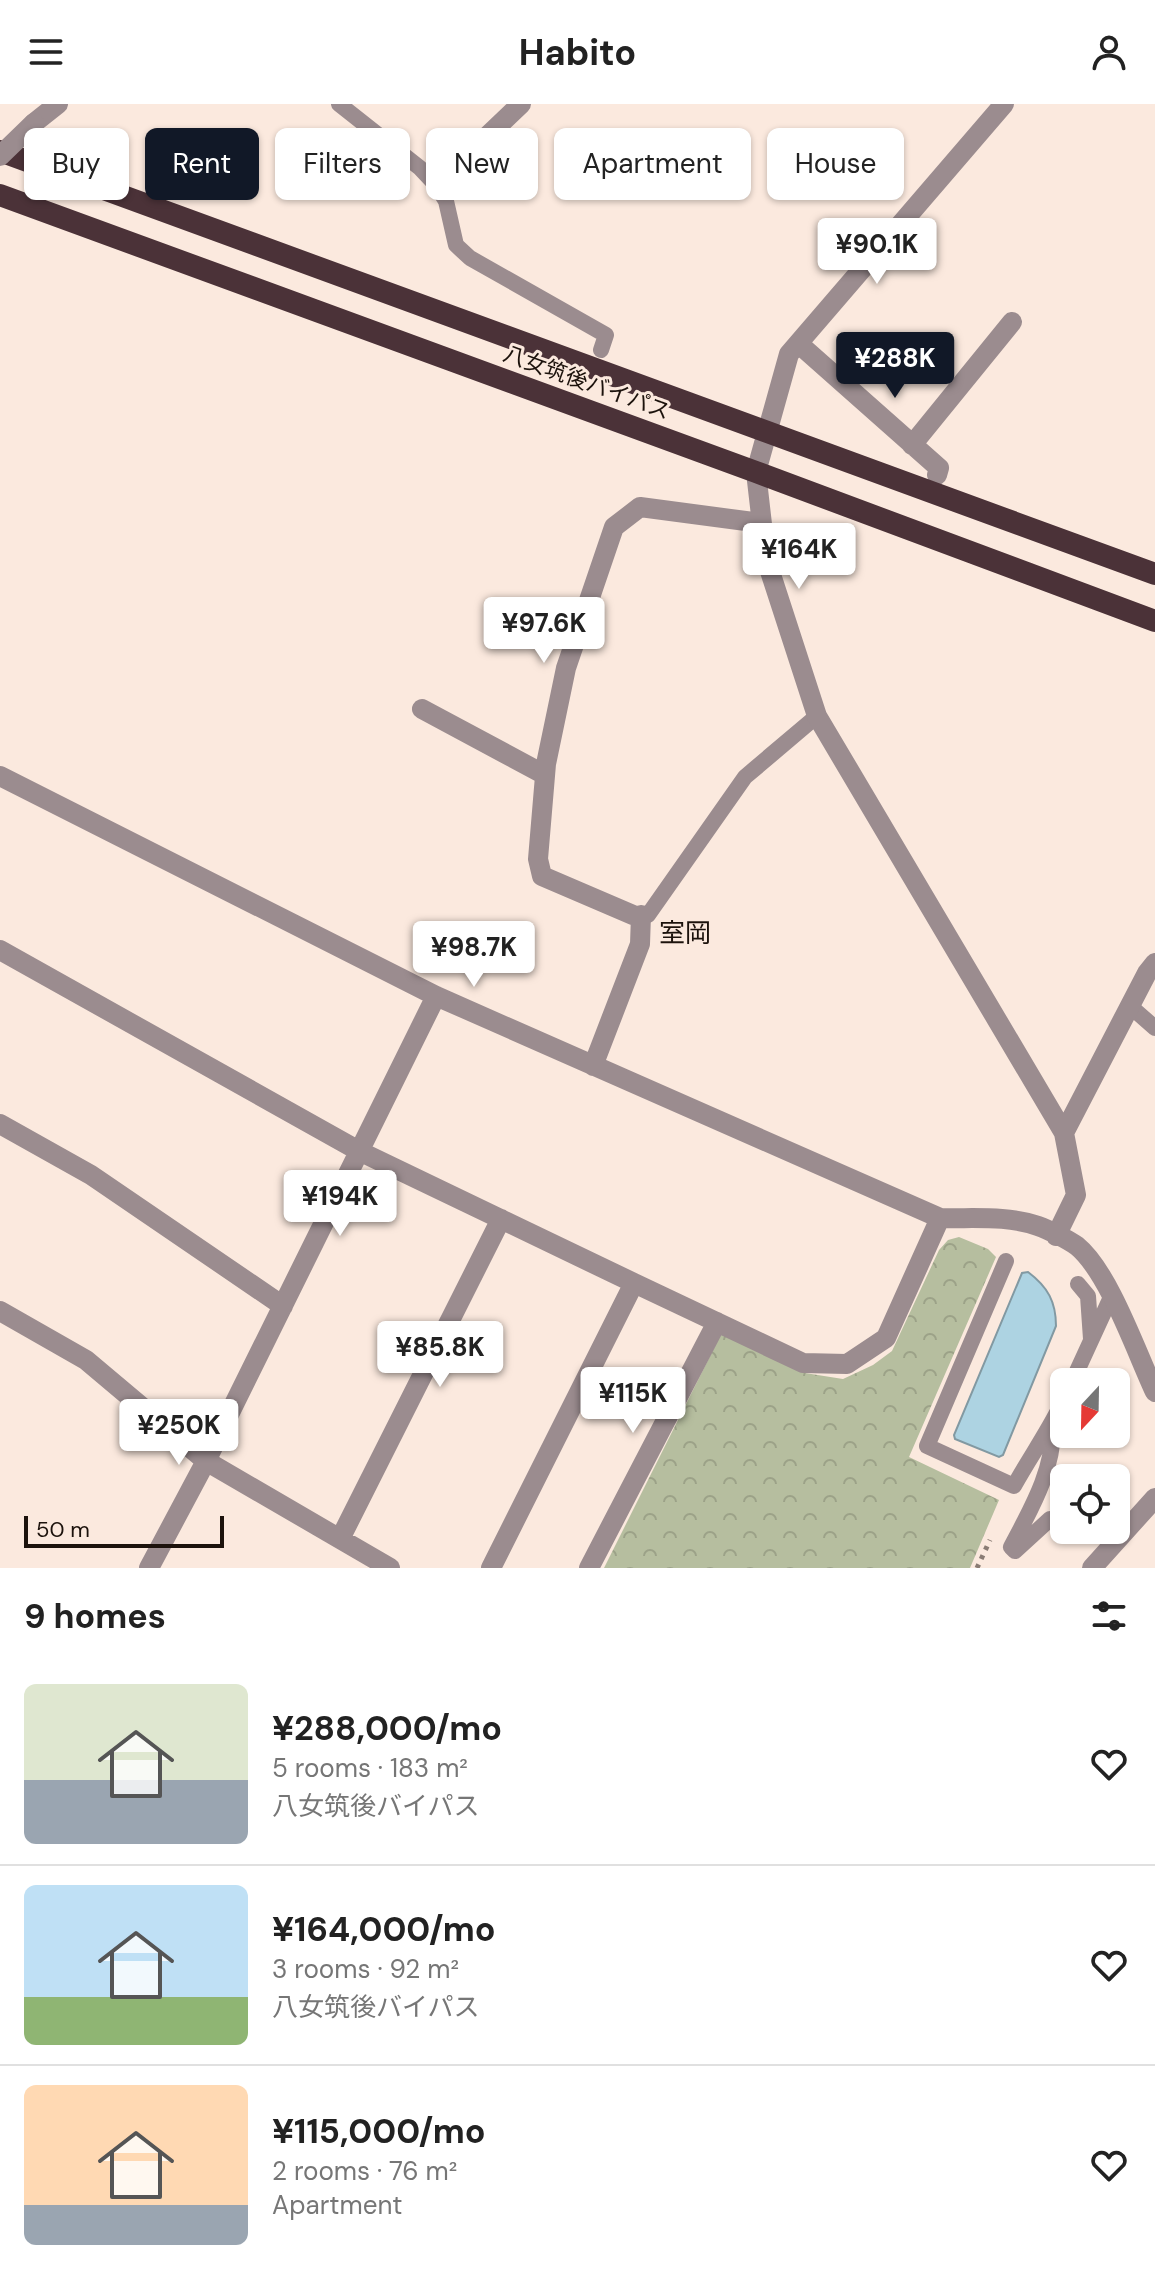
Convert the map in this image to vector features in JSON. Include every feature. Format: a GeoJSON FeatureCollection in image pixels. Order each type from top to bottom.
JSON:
{"type":"FeatureCollection","features":[{"type":"Feature","properties":{"kind":"highway","name":"八女筑後バイパス"},"geometry":{"type":"LineString","coordinates":[[0,154],[1155,574]]}},
{"type":"Feature","properties":{"kind":"highway","name":"八女筑後バイパス"},"geometry":{"type":"LineString","coordinates":[[0,195],[1155,621]]}},
{"type":"Feature","properties":{"kind":"street"},"geometry":{"type":"LineString","coordinates":[[0,154],[58,104]]}},
{"type":"Feature","properties":{"kind":"street"},"geometry":{"type":"LineString","coordinates":[[496,128],[521,104]]}},
{"type":"Feature","properties":{"kind":"street"},"geometry":{"type":"LineString","coordinates":[[1004,104],[789,354],[756,472],[766,559],[817,716],[1064,1133],[1076,1195],[1056,1236]]}},
{"type":"Feature","properties":{"kind":"street"},"geometry":{"type":"LineString","coordinates":[[912,445],[1012,322]]}},
{"type":"Feature","properties":{"kind":"street"},"geometry":{"type":"LineString","coordinates":[[799,344],[939,468],[937,475]]}},
{"type":"Feature","properties":{"kind":"street"},"geometry":{"type":"LineString","coordinates":[[593,1066],[640,944],[637,915],[542,876],[538,859],[545,775],[566,668],[614,527],[640,507],[761,523]]}},
{"type":"Feature","properties":{"kind":"street"},"geometry":{"type":"LineString","coordinates":[[422,709],[545,775]]}},
{"type":"Feature","properties":{"kind":"street"},"geometry":{"type":"LineString","coordinates":[[0,776],[436,996],[940,1218],[1008,1220],[1038,1226],[1076,1246],[1097,1270],[1155,1392]]}},
{"type":"Feature","properties":{"kind":"street"},"geometry":{"type":"LineString","coordinates":[[0,950],[359,1151],[803,1363],[847,1364],[886,1338],[940,1218]]}},
{"type":"Feature","properties":{"kind":"street"},"geometry":{"type":"LineString","coordinates":[[1064,1133],[1155,963]]}},
{"type":"Feature","properties":{"kind":"street"},"geometry":{"type":"LineString","coordinates":[[149,1568],[206,1461],[436,996]]}},
{"type":"Feature","properties":{"kind":"street"},"geometry":{"type":"LineString","coordinates":[[0,1124],[91,1175],[283,1306]]}},
{"type":"Feature","properties":{"kind":"street"},"geometry":{"type":"LineString","coordinates":[[340,1539],[501,1219]]}},
{"type":"Feature","properties":{"kind":"street"},"geometry":{"type":"LineString","coordinates":[[491,1568],[634,1283]]}},
{"type":"Feature","properties":{"kind":"street"},"geometry":{"type":"LineString","coordinates":[[0,1311],[86,1360],[206,1461],[390,1568]]}},
{"type":"Feature","properties":{"kind":"street"},"geometry":{"type":"LineString","coordinates":[[589,1568],[717,1322]]}},
{"type":"Feature","properties":{"kind":"street"},"geometry":{"type":"LineString","coordinates":[[1092,1568],[1155,1498]]}},
{"type":"Feature","properties":{"kind":"lane"},"geometry":{"type":"LineString","coordinates":[[339,104],[426,174]]}},
{"type":"Feature","properties":{"kind":"lane"},"geometry":{"type":"LineString","coordinates":[[445,200],[456,245],[470,258],[606,335],[601,350]]}},
{"type":"Feature","properties":{"kind":"lane"},"geometry":{"type":"LineString","coordinates":[[637,915],[648,915],[745,777],[817,716]]}},
{"type":"Feature","properties":{"kind":"lane"},"geometry":{"type":"LineString","coordinates":[[1130,1006],[1155,1028]]}},
{"type":"Feature","properties":{"kind":"lane"},"geometry":{"type":"LineString","coordinates":[[1006,1261],[927,1446],[1014,1486],[1050,1427]]}},
{"type":"Feature","properties":{"kind":"lane"},"geometry":{"type":"LineString","coordinates":[[1078,1284],[1088,1296],[1091,1340]]}},
{"type":"Feature","properties":{"kind":"lane"},"geometry":{"type":"LineString","coordinates":[[1078,1368],[1111,1297]]}},
{"type":"Feature","properties":{"kind":"lane"},"geometry":{"type":"LineString","coordinates":[[1050,1519],[1015,1551],[1011,1547],[1035,1500],[1053,1448]]}},
{"type":"Feature","properties":{"kind":"green space"},"geometry":{"type":"Polygon","coordinates":[[[959,1237],[988,1249],[996,1257],[909,1457],[999,1500],[970,1568],[604,1568],[721,1334],[805,1373],[843,1379],[873,1365],[892,1351],[939,1250],[948,1240],[959,1237]]]}},
{"type":"Feature","properties":{"kind":"water"},"geometry":{"type":"Polygon","coordinates":[[[1028,1272],[1050,1296],[1056,1326],[1003,1455],[999,1457],[955,1439],[954,1435],[1022,1273],[1028,1272]]]}},
{"type":"Feature","properties":{"kind":"district","name":"室岡"},"geometry":{"type":"Point","coordinates":[685,933]}}]}
